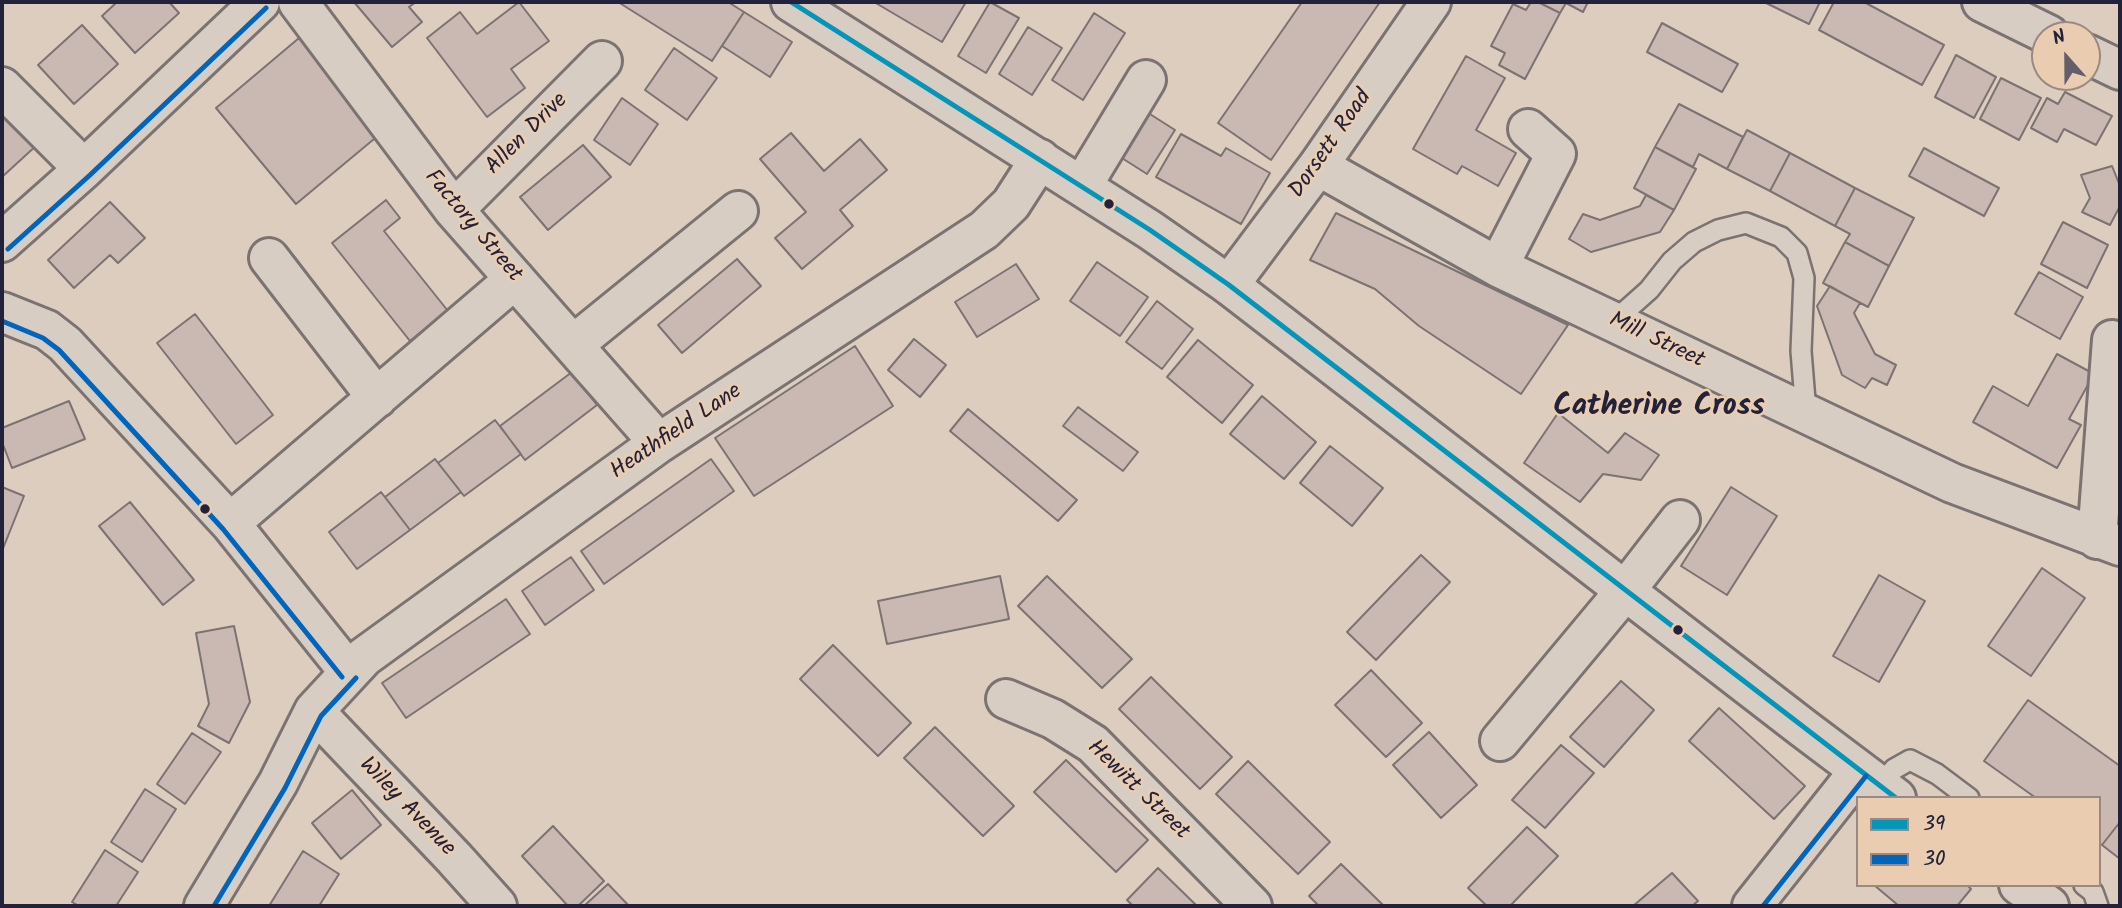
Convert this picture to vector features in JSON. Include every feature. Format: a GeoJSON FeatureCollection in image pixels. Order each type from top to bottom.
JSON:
{"type":"FeatureCollection","features":[{"type":"Feature","properties":{"kind":"street"},"geometry":{"type":"LineString","coordinates":[[2,242],[84,169],[260,2]]}},
{"type":"Feature","properties":{"kind":"street","name":"Factory Street"},"geometry":{"type":"LineString","coordinates":[[298,2],[454,209],[659,443]]}},
{"type":"Feature","properties":{"kind":"street"},"geometry":{"type":"LineString","coordinates":[[791,2],[1082,186],[1229,285],[1879,785]]}},
{"type":"Feature","properties":{"kind":"street","name":"Dorsett Road"},"geometry":{"type":"LineString","coordinates":[[1229,285],[1318,166],[1432,2]]}},
{"type":"Feature","properties":{"kind":"street"},"geometry":{"type":"LineString","coordinates":[[1982,2],[2031,26]]}},
{"type":"Feature","properties":{"kind":"street","name":"Allen Drive"},"geometry":{"type":"LineString","coordinates":[[454,209],[602,61]]}},
{"type":"Feature","properties":{"kind":"street"},"geometry":{"type":"LineString","coordinates":[[2101,61],[2120,70]]}},
{"type":"Feature","properties":{"kind":"street"},"geometry":{"type":"LineString","coordinates":[[1082,186],[1146,80]]}},
{"type":"Feature","properties":{"kind":"street"},"geometry":{"type":"LineString","coordinates":[[2,87],[84,169]]}},
{"type":"Feature","properties":{"kind":"street"},"geometry":{"type":"LineString","coordinates":[[1498,267],[1556,154],[1528,129]]}},
{"type":"Feature","properties":{"kind":"street","name":"Heathfield Lane"},"geometry":{"type":"LineString","coordinates":[[204,906],[278,783],[314,711],[364,657],[659,443],[984,230],[1011,204],[1040,159]]}},
{"type":"Feature","properties":{"kind":"street","name":"Mill Street"},"geometry":{"type":"LineString","coordinates":[[1318,166],[1498,267],[1613,322],[1952,483],[2109,542]]}},
{"type":"Feature","properties":{"kind":"street"},"geometry":{"type":"LineString","coordinates":[[573,345],[738,211]]}},
{"type":"Feature","properties":{"kind":"street"},"geometry":{"type":"LineString","coordinates":[[269,258],[377,398]]}},
{"type":"Feature","properties":{"kind":"street"},"geometry":{"type":"LineString","coordinates":[[230,523],[515,279]]}},
{"type":"Feature","properties":{"kind":"street"},"geometry":{"type":"LineString","coordinates":[[2,314],[47,330],[65,344],[230,523],[349,672]]}},
{"type":"Feature","properties":{"kind":"street"},"geometry":{"type":"LineString","coordinates":[[2109,542],[2112,340]]}},
{"type":"Feature","properties":{"kind":"street"},"geometry":{"type":"LineString","coordinates":[[1500,741],[1625,592],[1680,520]]}},
{"type":"Feature","properties":{"kind":"street","name":"Hewitt Street"},"geometry":{"type":"LineString","coordinates":[[1006,699],[1053,719],[1093,744],[1252,906]]}},
{"type":"Feature","properties":{"kind":"street","name":"Wiley Avenue"},"geometry":{"type":"LineString","coordinates":[[314,711],[497,906]]}},
{"type":"Feature","properties":{"kind":"street"},"geometry":{"type":"LineString","coordinates":[[1752,906],[1856,807]]}},
{"type":"Feature","properties":{"kind":"street"},"geometry":{"type":"LineString","coordinates":[[2022,887],[2049,906]]}},
{"type":"Feature","properties":{"kind":"lane"},"geometry":{"type":"LineString","coordinates":[[1613,322],[1649,290],[1672,261],[1694,242],[1718,230],[1746,223],[1781,237],[1797,253],[1804,278],[1801,351],[1806,413]]}},
{"type":"Feature","properties":{"kind":"lane"},"geometry":{"type":"LineString","coordinates":[[1879,785],[1894,769],[1910,760],[1937,774],[1966,796]]}},
{"type":"Feature","properties":{"kind":"lane"},"geometry":{"type":"LineString","coordinates":[[2087,887],[2093,892],[2098,906]]}},
{"type":"Feature","properties":{"kind":"building"},"geometry":{"type":"Polygon","coordinates":[[[117,2],[169,2],[179,13],[135,53],[102,16],[117,2]]]}},
{"type":"Feature","properties":{"kind":"building"},"geometry":{"type":"Polygon","coordinates":[[[354,2],[416,2],[409,7],[422,22],[392,47],[354,2]]]}},
{"type":"Feature","properties":{"kind":"building"},"geometry":{"type":"Polygon","coordinates":[[[519,2],[549,41],[511,69],[525,88],[487,117],[427,38],[460,12],[477,34],[519,2]]]}},
{"type":"Feature","properties":{"kind":"building"},"geometry":{"type":"Polygon","coordinates":[[[618,2],[728,2],[744,12],[712,61],[618,2]]]}},
{"type":"Feature","properties":{"kind":"building"},"geometry":{"type":"Polygon","coordinates":[[[874,2],[966,2],[942,42],[874,2]]]}},
{"type":"Feature","properties":{"kind":"building"},"geometry":{"type":"Polygon","coordinates":[[[990,2],[1019,18],[986,73],[958,56],[990,2]]]}},
{"type":"Feature","properties":{"kind":"building"},"geometry":{"type":"Polygon","coordinates":[[[1302,2],[1380,2],[1271,160],[1218,123],[1302,2]]]}},
{"type":"Feature","properties":{"kind":"building"},"geometry":{"type":"Polygon","coordinates":[[[1531,2],[1538,2],[1560,13],[1525,79],[1499,65],[1505,53],[1491,46],[1513,4],[1526,10],[1531,2]]]}},
{"type":"Feature","properties":{"kind":"building"},"geometry":{"type":"Polygon","coordinates":[[[1538,2],[1588,2],[1583,12],[1566,3],[1560,13],[1538,2]]]}},
{"type":"Feature","properties":{"kind":"building"},"geometry":{"type":"Polygon","coordinates":[[[1764,2],[1820,2],[1809,24],[1764,2]]]}},
{"type":"Feature","properties":{"kind":"building"},"geometry":{"type":"Polygon","coordinates":[[[1834,2],[1864,2],[1944,45],[1922,85],[1819,30],[1834,2]]]}},
{"type":"Feature","properties":{"kind":"building"},"geometry":{"type":"Polygon","coordinates":[[[744,12],[792,42],[770,77],[722,46],[744,12]]]}},
{"type":"Feature","properties":{"kind":"building"},"geometry":{"type":"Polygon","coordinates":[[[1094,13],[1125,33],[1083,100],[1052,80],[1094,13]]]}},
{"type":"Feature","properties":{"kind":"building"},"geometry":{"type":"Polygon","coordinates":[[[1662,23],[1738,64],[1722,92],[1647,52],[1662,23]]]}},
{"type":"Feature","properties":{"kind":"building"},"geometry":{"type":"Polygon","coordinates":[[[82,25],[118,64],[74,104],[38,65],[82,25]]]}},
{"type":"Feature","properties":{"kind":"building"},"geometry":{"type":"Polygon","coordinates":[[[1028,27],[1062,48],[1032,95],[999,74],[1028,27]]]}},
{"type":"Feature","properties":{"kind":"building"},"geometry":{"type":"Polygon","coordinates":[[[299,38],[380,134],[296,204],[216,108],[299,38]]]}},
{"type":"Feature","properties":{"kind":"building"},"geometry":{"type":"Polygon","coordinates":[[[674,48],[717,78],[687,120],[645,90],[674,48]]]}},
{"type":"Feature","properties":{"kind":"building"},"geometry":{"type":"Polygon","coordinates":[[[1956,55],[1996,77],[1974,118],[1935,97],[1956,55]]]}},
{"type":"Feature","properties":{"kind":"building"},"geometry":{"type":"Polygon","coordinates":[[[1466,56],[1505,78],[1476,130],[1516,153],[1498,186],[1462,166],[1457,174],[1413,149],[1466,56]]]}},
{"type":"Feature","properties":{"kind":"building"},"geometry":{"type":"Polygon","coordinates":[[[2001,78],[2041,98],[2019,140],[1980,119],[2001,78]]]}},
{"type":"Feature","properties":{"kind":"building"},"geometry":{"type":"Polygon","coordinates":[[[2065,92],[2112,116],[2096,145],[2064,129],[2057,142],[2031,128],[2047,98],[2058,104],[2065,92]]]}},
{"type":"Feature","properties":{"kind":"building"},"geometry":{"type":"Polygon","coordinates":[[[622,98],[658,124],[630,165],[594,140],[622,98]]]}},
{"type":"Feature","properties":{"kind":"building"},"geometry":{"type":"Polygon","coordinates":[[[2,104],[38,144],[2,177],[2,104]]]}},
{"type":"Feature","properties":{"kind":"building"},"geometry":{"type":"Polygon","coordinates":[[[1679,104],[1743,137],[1727,169],[1699,154],[1693,167],[1655,147],[1679,104]]]}},
{"type":"Feature","properties":{"kind":"building"},"geometry":{"type":"Polygon","coordinates":[[[1142,109],[1175,130],[1147,174],[1114,153],[1142,109]]]}},
{"type":"Feature","properties":{"kind":"building"},"geometry":{"type":"Polygon","coordinates":[[[1747,130],[1790,153],[1770,191],[1727,169],[1747,130]]]}},
{"type":"Feature","properties":{"kind":"building"},"geometry":{"type":"Polygon","coordinates":[[[791,133],[824,171],[860,139],[887,170],[840,210],[853,226],[802,269],[775,238],[806,212],[760,159],[791,133]]]}},
{"type":"Feature","properties":{"kind":"building"},"geometry":{"type":"Polygon","coordinates":[[[1181,134],[1221,156],[1226,148],[1270,173],[1241,224],[1156,177],[1181,134]]]}},
{"type":"Feature","properties":{"kind":"building"},"geometry":{"type":"Polygon","coordinates":[[[583,145],[611,177],[548,230],[520,197],[583,145]]]}},
{"type":"Feature","properties":{"kind":"building"},"geometry":{"type":"Polygon","coordinates":[[[1655,147],[1696,169],[1674,210],[1634,188],[1655,147]]]}},
{"type":"Feature","properties":{"kind":"building"},"geometry":{"type":"Polygon","coordinates":[[[1924,148],[1999,188],[1984,216],[1909,176],[1924,148]]]}},
{"type":"Feature","properties":{"kind":"building"},"geometry":{"type":"Polygon","coordinates":[[[1790,153],[1855,188],[1835,226],[1770,191],[1790,153]]]}},
{"type":"Feature","properties":{"kind":"building"},"geometry":{"type":"Polygon","coordinates":[[[2112,166],[2120,186],[2120,206],[2110,225],[2082,212],[2090,198],[2081,175],[2112,166]]]}},
{"type":"Feature","properties":{"kind":"building"},"geometry":{"type":"Polygon","coordinates":[[[1855,188],[1914,218],[1889,266],[1845,242],[1850,234],[1835,226],[1855,188]]]}},
{"type":"Feature","properties":{"kind":"building"},"geometry":{"type":"Polygon","coordinates":[[[1646,195],[1674,210],[1660,232],[1591,252],[1569,239],[1583,214],[1600,220],[1640,206],[1646,195]]]}},
{"type":"Feature","properties":{"kind":"building"},"geometry":{"type":"Polygon","coordinates":[[[386,200],[400,218],[384,231],[448,311],[410,341],[332,243],[386,200]]]}},
{"type":"Feature","properties":{"kind":"building"},"geometry":{"type":"Polygon","coordinates":[[[110,202],[145,238],[118,263],[110,255],[74,288],[48,260],[110,202]]]}},
{"type":"Feature","properties":{"kind":"building"},"geometry":{"type":"Polygon","coordinates":[[[1336,213],[1568,325],[1521,394],[1419,326],[1375,289],[1310,260],[1336,213]]]}},
{"type":"Feature","properties":{"kind":"building"},"geometry":{"type":"Polygon","coordinates":[[[2063,222],[2108,245],[2087,288],[2041,264],[2063,222]]]}},
{"type":"Feature","properties":{"kind":"building"},"geometry":{"type":"Polygon","coordinates":[[[1845,242],[1889,266],[1868,307],[1823,283],[1845,242]]]}},
{"type":"Feature","properties":{"kind":"building"},"geometry":{"type":"Polygon","coordinates":[[[737,259],[761,286],[682,353],[658,325],[737,259]]]}},
{"type":"Feature","properties":{"kind":"building"},"geometry":{"type":"Polygon","coordinates":[[[1097,262],[1148,297],[1120,336],[1070,301],[1097,262]]]}},
{"type":"Feature","properties":{"kind":"building"},"geometry":{"type":"Polygon","coordinates":[[[1016,264],[1039,299],[977,337],[955,302],[1016,264]]]}},
{"type":"Feature","properties":{"kind":"building"},"geometry":{"type":"Polygon","coordinates":[[[2039,272],[2083,297],[2060,339],[2015,314],[2039,272]]]}},
{"type":"Feature","properties":{"kind":"building"},"geometry":{"type":"Polygon","coordinates":[[[1830,286],[1860,303],[1854,313],[1875,354],[1896,365],[1887,385],[1872,378],[1865,388],[1842,375],[1817,306],[1830,286]]]}},
{"type":"Feature","properties":{"kind":"building"},"geometry":{"type":"Polygon","coordinates":[[[1157,301],[1193,329],[1162,369],[1126,342],[1157,301]]]}},
{"type":"Feature","properties":{"kind":"building"},"geometry":{"type":"Polygon","coordinates":[[[195,314],[273,415],[236,444],[157,343],[195,314]]]}},
{"type":"Feature","properties":{"kind":"building"},"geometry":{"type":"Polygon","coordinates":[[[914,339],[946,365],[920,397],[888,370],[914,339]]]}},
{"type":"Feature","properties":{"kind":"building"},"geometry":{"type":"Polygon","coordinates":[[[1198,340],[1253,385],[1222,423],[1167,377],[1198,340]]]}},
{"type":"Feature","properties":{"kind":"building"},"geometry":{"type":"Polygon","coordinates":[[[855,346],[893,406],[754,496],[715,438],[855,346]]]}},
{"type":"Feature","properties":{"kind":"building"},"geometry":{"type":"Polygon","coordinates":[[[2057,354],[2094,374],[2069,419],[2081,425],[2057,468],[1973,422],[1993,386],[2028,406],[2057,354]]]}},
{"type":"Feature","properties":{"kind":"building"},"geometry":{"type":"Polygon","coordinates":[[[572,372],[597,405],[525,460],[500,426],[572,372]]]}},
{"type":"Feature","properties":{"kind":"building"},"geometry":{"type":"Polygon","coordinates":[[[1262,396],[1316,442],[1284,479],[1230,434],[1262,396]]]}},
{"type":"Feature","properties":{"kind":"building"},"geometry":{"type":"Polygon","coordinates":[[[69,401],[85,439],[12,468],[2,442],[2,428],[69,401]]]}},
{"type":"Feature","properties":{"kind":"building"},"geometry":{"type":"Polygon","coordinates":[[[1078,407],[1138,452],[1123,471],[1063,426],[1078,407]]]}},
{"type":"Feature","properties":{"kind":"building"},"geometry":{"type":"Polygon","coordinates":[[[968,409],[1077,500],[1058,521],[950,431],[968,409]]]}},
{"type":"Feature","properties":{"kind":"building"},"geometry":{"type":"Polygon","coordinates":[[[1558,413],[1608,453],[1625,433],[1659,455],[1641,480],[1603,474],[1580,502],[1524,463],[1558,413]]]}},
{"type":"Feature","properties":{"kind":"building"},"geometry":{"type":"Polygon","coordinates":[[[495,420],[521,454],[464,496],[438,463],[495,420]]]}},
{"type":"Feature","properties":{"kind":"building"},"geometry":{"type":"Polygon","coordinates":[[[1330,446],[1383,488],[1352,526],[1300,483],[1330,446]]]}},
{"type":"Feature","properties":{"kind":"building"},"geometry":{"type":"Polygon","coordinates":[[[435,459],[461,492],[410,530],[385,497],[435,459]]]}},
{"type":"Feature","properties":{"kind":"building"},"geometry":{"type":"Polygon","coordinates":[[[711,459],[734,491],[604,584],[581,551],[711,459]]]}},
{"type":"Feature","properties":{"kind":"building"},"geometry":{"type":"Polygon","coordinates":[[[2,487],[24,496],[2,551],[2,487]]]}},
{"type":"Feature","properties":{"kind":"building"},"geometry":{"type":"Polygon","coordinates":[[[1731,487],[1777,516],[1727,595],[1681,566],[1731,487]]]}},
{"type":"Feature","properties":{"kind":"building"},"geometry":{"type":"Polygon","coordinates":[[[381,492],[410,530],[357,569],[329,532],[381,492]]]}},
{"type":"Feature","properties":{"kind":"building"},"geometry":{"type":"Polygon","coordinates":[[[130,502],[194,580],[163,605],[99,526],[130,502]]]}},
{"type":"Feature","properties":{"kind":"building"},"geometry":{"type":"Polygon","coordinates":[[[1421,555],[1450,582],[1376,660],[1347,632],[1421,555]]]}},
{"type":"Feature","properties":{"kind":"building"},"geometry":{"type":"Polygon","coordinates":[[[571,557],[594,590],[545,625],[522,591],[571,557]]]}},
{"type":"Feature","properties":{"kind":"building"},"geometry":{"type":"Polygon","coordinates":[[[2042,568],[2085,598],[2031,676],[1988,646],[2042,568]]]}},
{"type":"Feature","properties":{"kind":"building"},"geometry":{"type":"Polygon","coordinates":[[[1879,575],[1925,601],[1879,682],[1833,656],[1879,575]]]}},
{"type":"Feature","properties":{"kind":"building"},"geometry":{"type":"Polygon","coordinates":[[[1000,576],[1009,619],[887,644],[878,601],[1000,576]]]}},
{"type":"Feature","properties":{"kind":"building"},"geometry":{"type":"Polygon","coordinates":[[[1047,576],[1132,659],[1102,688],[1018,606],[1047,576]]]}},
{"type":"Feature","properties":{"kind":"building"},"geometry":{"type":"Polygon","coordinates":[[[506,599],[530,634],[406,718],[382,683],[506,599]]]}},
{"type":"Feature","properties":{"kind":"building"},"geometry":{"type":"Polygon","coordinates":[[[234,626],[250,702],[229,743],[198,726],[209,704],[196,633],[234,626]]]}},
{"type":"Feature","properties":{"kind":"building"},"geometry":{"type":"Polygon","coordinates":[[[833,645],[911,723],[878,756],[800,679],[833,645]]]}},
{"type":"Feature","properties":{"kind":"building"},"geometry":{"type":"Polygon","coordinates":[[[1371,670],[1422,723],[1386,757],[1335,705],[1371,670]]]}},
{"type":"Feature","properties":{"kind":"building"},"geometry":{"type":"Polygon","coordinates":[[[1151,677],[1232,757],[1200,789],[1119,709],[1151,677]]]}},
{"type":"Feature","properties":{"kind":"building"},"geometry":{"type":"Polygon","coordinates":[[[1621,681],[1654,710],[1604,767],[1570,737],[1621,681]]]}},
{"type":"Feature","properties":{"kind":"building"},"geometry":{"type":"Polygon","coordinates":[[[2028,700],[2120,766],[2120,822],[2102,845],[2101,796],[2033,796],[1984,761],[2028,700]]]}},
{"type":"Feature","properties":{"kind":"building"},"geometry":{"type":"Polygon","coordinates":[[[1719,708],[1805,786],[1774,819],[1689,741],[1719,708]]]}},
{"type":"Feature","properties":{"kind":"building"},"geometry":{"type":"Polygon","coordinates":[[[935,727],[1014,806],[983,836],[904,758],[935,727]]]}},
{"type":"Feature","properties":{"kind":"building"},"geometry":{"type":"Polygon","coordinates":[[[1429,732],[1477,785],[1441,818],[1393,765],[1429,732]]]}},
{"type":"Feature","properties":{"kind":"building"},"geometry":{"type":"Polygon","coordinates":[[[192,733],[221,752],[185,804],[157,784],[192,733]]]}},
{"type":"Feature","properties":{"kind":"building"},"geometry":{"type":"Polygon","coordinates":[[[1561,745],[1594,773],[1545,828],[1512,800],[1561,745]]]}},
{"type":"Feature","properties":{"kind":"building"},"geometry":{"type":"Polygon","coordinates":[[[1066,760],[1148,840],[1116,872],[1034,792],[1066,760]]]}},
{"type":"Feature","properties":{"kind":"building"},"geometry":{"type":"Polygon","coordinates":[[[1248,761],[1330,842],[1298,874],[1216,794],[1248,761]]]}},
{"type":"Feature","properties":{"kind":"building"},"geometry":{"type":"Polygon","coordinates":[[[145,789],[176,809],[142,862],[111,842],[145,789]]]}},
{"type":"Feature","properties":{"kind":"building"},"geometry":{"type":"Polygon","coordinates":[[[352,790],[381,825],[341,859],[312,823],[352,790]]]}},
{"type":"Feature","properties":{"kind":"building"},"geometry":{"type":"Polygon","coordinates":[[[2120,822],[2120,859],[2102,845],[2120,822]]]}},
{"type":"Feature","properties":{"kind":"building"},"geometry":{"type":"Polygon","coordinates":[[[553,826],[604,881],[578,906],[568,906],[522,856],[553,826]]]}},
{"type":"Feature","properties":{"kind":"building"},"geometry":{"type":"Polygon","coordinates":[[[1527,827],[1558,856],[1510,906],[1487,906],[1468,888],[1527,827]]]}},
{"type":"Feature","properties":{"kind":"building"},"geometry":{"type":"Polygon","coordinates":[[[105,850],[138,872],[116,906],[79,906],[72,902],[105,850]]]}},
{"type":"Feature","properties":{"kind":"building"},"geometry":{"type":"Polygon","coordinates":[[[303,851],[339,874],[319,906],[269,906],[303,851]]]}},
{"type":"Feature","properties":{"kind":"building"},"geometry":{"type":"Polygon","coordinates":[[[1341,864],[1384,906],[1319,906],[1309,896],[1341,864]]]}},
{"type":"Feature","properties":{"kind":"building"},"geometry":{"type":"Polygon","coordinates":[[[1158,868],[1197,906],[1133,906],[1127,900],[1158,868]]]}},
{"type":"Feature","properties":{"kind":"building"},"geometry":{"type":"Polygon","coordinates":[[[1672,873],[1698,901],[1692,906],[1633,906],[1672,873]]]}},
{"type":"Feature","properties":{"kind":"building"},"geometry":{"type":"Polygon","coordinates":[[[608,884],[629,906],[584,906],[608,884]]]}},
{"type":"Feature","properties":{"kind":"building"},"geometry":{"type":"Polygon","coordinates":[[[1876,887],[1971,889],[1957,906],[1899,906],[1876,887]]]}},
{"type":"Feature","properties":{"kind":"transit line","name":"39"},"geometry":{"type":"LineString","coordinates":[[791,2],[1150,230],[1229,285],[1893,796]]}},
{"type":"Feature","properties":{"kind":"transit line","name":"30"},"geometry":{"type":"LineString","coordinates":[[8,249],[266,8]]}},
{"type":"Feature","properties":{"kind":"transit line","name":"30"},"geometry":{"type":"LineString","coordinates":[[2,321],[43,338],[59,350],[223,529],[342,677]]}},
{"type":"Feature","properties":{"kind":"transit line","name":"30"},"geometry":{"type":"LineString","coordinates":[[214,906],[285,788],[321,716],[356,678]]}},
{"type":"Feature","properties":{"kind":"transit line","name":"30"},"geometry":{"type":"LineString","coordinates":[[1763,906],[1866,776]]}},
{"type":"Feature","properties":{"kind":"district","name":"Catherine Cross"},"geometry":{"type":"Point","coordinates":[1659,409]}}]}
